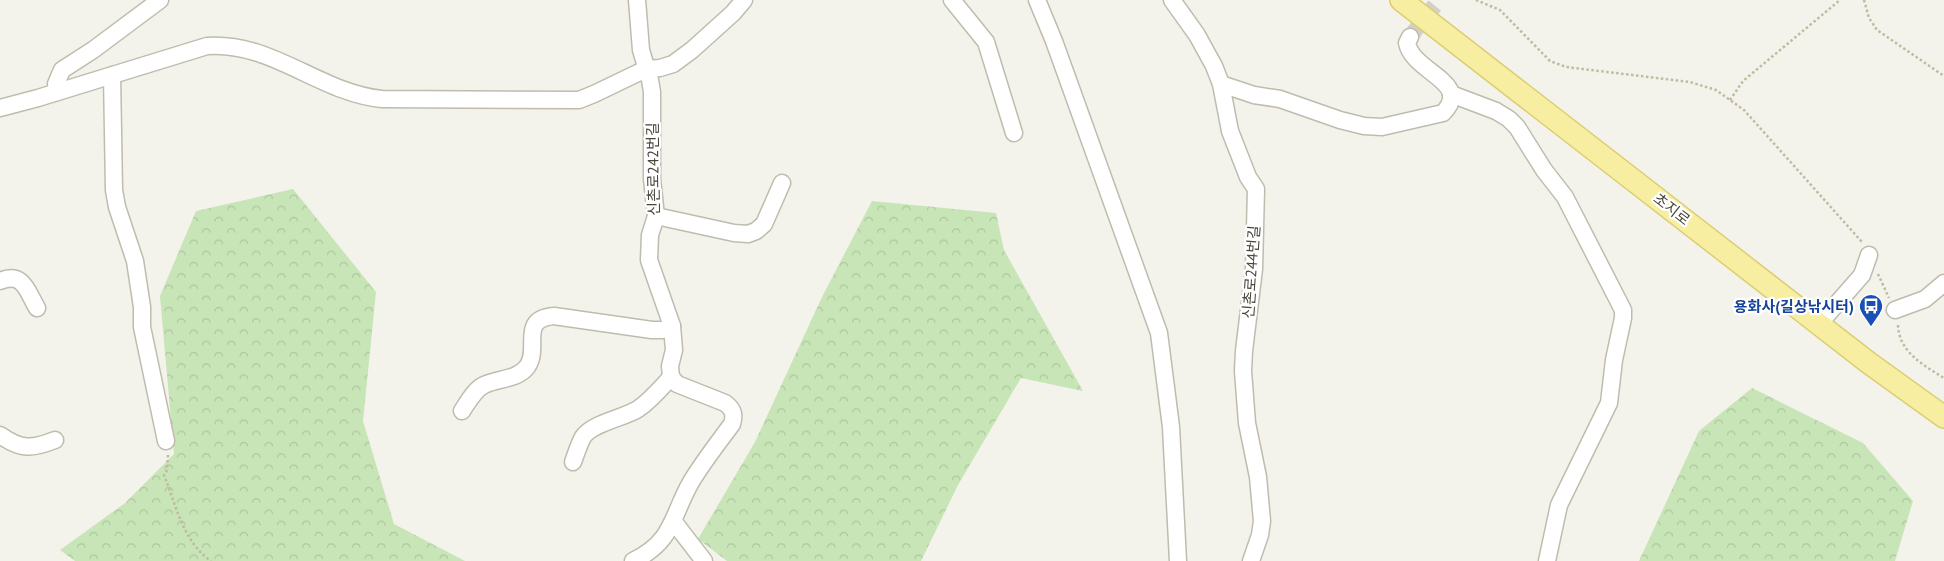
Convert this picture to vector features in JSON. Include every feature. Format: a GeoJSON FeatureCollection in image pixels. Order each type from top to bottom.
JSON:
{"type":"FeatureCollection","features":[{"type":"Feature","properties":{"kind":"main road","name":"초지로"},"geometry":{"type":"LineString","coordinates":[[1401,0],[1819,324],[1913,396],[1944,417]]}},
{"type":"Feature","properties":{"kind":"street"},"geometry":{"type":"LineString","coordinates":[[57,92],[56,84],[62,70],[93,50],[160,0]]}},
{"type":"Feature","properties":{"kind":"street","name":"신촌로242번길"},"geometry":{"type":"LineString","coordinates":[[637,0],[641,50],[652,92],[652,179],[656,216],[650,235],[649,260],[672,326],[674,350],[670,366],[671,377]]}},
{"type":"Feature","properties":{"kind":"street"},"geometry":{"type":"LineString","coordinates":[[0,108],[207,46],[219,45],[266,54],[282,60],[324,82],[364,97],[382,99],[579,100],[646,69],[660,68],[673,64],[692,50],[733,13],[744,0]]}},
{"type":"Feature","properties":{"kind":"street"},"geometry":{"type":"LineString","coordinates":[[952,0],[986,42],[1014,134]]}},
{"type":"Feature","properties":{"kind":"street"},"geometry":{"type":"LineString","coordinates":[[1037,0],[1054,41],[1159,333],[1171,427],[1178,561]]}},
{"type":"Feature","properties":{"kind":"street","name":"신촌로244번길"},"geometry":{"type":"LineString","coordinates":[[1172,0],[1197,35],[1214,66],[1221,84],[1230,131],[1248,177],[1256,190],[1254,269],[1243,371],[1248,423],[1258,478],[1262,521],[1260,535],[1251,561]]}},
{"type":"Feature","properties":{"kind":"street"},"geometry":{"type":"LineString","coordinates":[[1221,84],[1254,95],[1288,101],[1351,124],[1382,127],[1443,114],[1451,100],[1449,87],[1412,56],[1407,44],[1410,37]]}},
{"type":"Feature","properties":{"kind":"street"},"geometry":{"type":"LineString","coordinates":[[112,75],[114,190],[117,207],[136,261],[142,307],[142,327],[166,441]]}},
{"type":"Feature","properties":{"kind":"street"},"geometry":{"type":"LineString","coordinates":[[1451,94],[1496,111],[1510,118],[1518,126],[1544,170],[1564,197],[1623,310],[1609,403],[1559,506],[1547,561]]}},
{"type":"Feature","properties":{"kind":"street"},"geometry":{"type":"LineString","coordinates":[[656,216],[734,233],[748,234],[756,231],[764,224],[782,183]]}},
{"type":"Feature","properties":{"kind":"street"},"geometry":{"type":"LineString","coordinates":[[1819,324],[1862,275],[1869,255]]}},
{"type":"Feature","properties":{"kind":"street"},"geometry":{"type":"LineString","coordinates":[[0,280],[9,277],[16,278],[23,284],[37,308]]}},
{"type":"Feature","properties":{"kind":"street"},"geometry":{"type":"LineString","coordinates":[[1895,310],[1925,299],[1944,283]]}},
{"type":"Feature","properties":{"kind":"street"},"geometry":{"type":"LineString","coordinates":[[462,411],[476,392],[485,385],[518,374],[527,366],[530,357],[533,329],[537,322],[544,317],[554,316],[652,330],[663,330],[672,326]]}},
{"type":"Feature","properties":{"kind":"street"},"geometry":{"type":"LineString","coordinates":[[573,462],[583,436],[592,428],[618,419],[637,409],[653,397],[671,377],[677,384],[725,402],[731,407],[734,416],[732,424],[692,480],[682,499],[674,522],[658,545],[633,561]]}},
{"type":"Feature","properties":{"kind":"street"},"geometry":{"type":"LineString","coordinates":[[0,435],[10,442],[34,448],[55,440]]}},
{"type":"Feature","properties":{"kind":"street"},"geometry":{"type":"LineString","coordinates":[[674,522],[704,561]]}},
{"type":"Feature","properties":{"kind":"path"},"geometry":{"type":"LineString","coordinates":[[1476,0],[1500,10],[1550,61],[1566,67],[1690,82],[1716,90],[1744,110],[1861,240],[1898,316],[1898,335],[1910,356],[1944,378]]}},
{"type":"Feature","properties":{"kind":"path"},"geometry":{"type":"LineString","coordinates":[[1730,100],[1743,81],[1840,0]]}},
{"type":"Feature","properties":{"kind":"path"},"geometry":{"type":"LineString","coordinates":[[1864,0],[1869,18],[1877,30],[1944,76]]}},
{"type":"Feature","properties":{"kind":"path"},"geometry":{"type":"LineString","coordinates":[[166,441],[169,449],[167,470],[164,475],[184,530],[205,557],[211,561]]}},
{"type":"Feature","properties":{"kind":"green space"},"geometry":{"type":"Polygon","coordinates":[[[293,189],[376,292],[363,421],[394,524],[465,561],[75,561],[60,550],[125,503],[174,454],[160,296],[196,211],[293,189]]]}},
{"type":"Feature","properties":{"kind":"green space"},"geometry":{"type":"Polygon","coordinates":[[[872,201],[996,213],[1004,250],[1083,391],[1021,378],[958,485],[921,561],[727,561],[698,539],[755,442],[822,297],[872,201]]]}},
{"type":"Feature","properties":{"kind":"green space"},"geometry":{"type":"Polygon","coordinates":[[[1752,388],[1863,443],[1913,501],[1895,561],[1639,561],[1699,431],[1752,388]]]}},
{"type":"Feature","properties":{"kind":"tunnel"},"geometry":{"type":"LineString","coordinates":[[1410,37],[1439,0]]}},
{"type":"Feature","properties":{"kind":"place","name":"용화사(길상낚시터)"},"geometry":{"type":"Point","coordinates":[1871,327]}}]}
